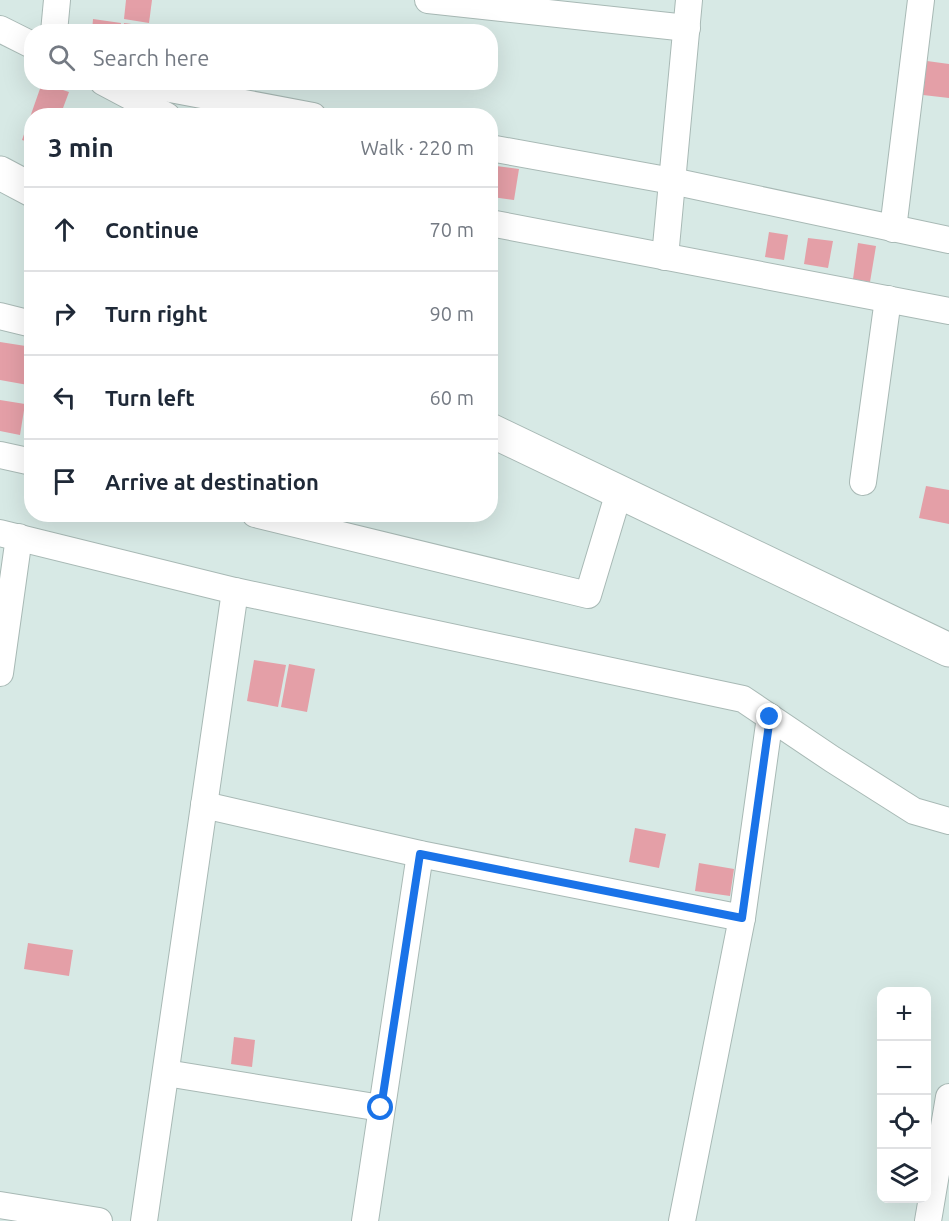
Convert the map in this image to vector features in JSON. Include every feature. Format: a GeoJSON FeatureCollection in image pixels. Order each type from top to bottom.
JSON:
{"type":"FeatureCollection","features":[{"type":"Feature","properties":{"kind":"street"},"geometry":{"type":"LineString","coordinates":[[55,24],[57,0]]}},
{"type":"Feature","properties":{"kind":"street"},"geometry":{"type":"LineString","coordinates":[[428,0],[687,28]]}},
{"type":"Feature","properties":{"kind":"street"},"geometry":{"type":"LineString","coordinates":[[665,256],[689,0]]}},
{"type":"Feature","properties":{"kind":"street"},"geometry":{"type":"LineString","coordinates":[[893,230],[921,0]]}},
{"type":"Feature","properties":{"kind":"street"},"geometry":{"type":"LineString","coordinates":[[0,29],[24,41]]}},
{"type":"Feature","properties":{"kind":"street"},"geometry":{"type":"LineString","coordinates":[[118,90],[152,108]]}},
{"type":"Feature","properties":{"kind":"street"},"geometry":{"type":"LineString","coordinates":[[175,90],[271,108]]}},
{"type":"Feature","properties":{"kind":"street"},"geometry":{"type":"LineString","coordinates":[[498,149],[672,181],[893,230],[949,240]]}},
{"type":"Feature","properties":{"kind":"street"},"geometry":{"type":"LineString","coordinates":[[0,173],[24,186]]}},
{"type":"Feature","properties":{"kind":"street"},"geometry":{"type":"LineString","coordinates":[[498,225],[949,311]]}},
{"type":"Feature","properties":{"kind":"street"},"geometry":{"type":"LineString","coordinates":[[864,482],[888,300]]}},
{"type":"Feature","properties":{"kind":"street"},"geometry":{"type":"LineString","coordinates":[[0,316],[24,322]]}},
{"type":"Feature","properties":{"kind":"street"},"geometry":{"type":"LineString","coordinates":[[498,434],[949,650]]}},
{"type":"Feature","properties":{"kind":"street"},"geometry":{"type":"LineString","coordinates":[[0,455],[24,460]]}},
{"type":"Feature","properties":{"kind":"street"},"geometry":{"type":"LineString","coordinates":[[288,522],[588,595],[620,492]]}},
{"type":"Feature","properties":{"kind":"street"},"geometry":{"type":"LineString","coordinates":[[0,673],[10,535],[235,591],[743,699],[914,811],[949,821]]}},
{"type":"Feature","properties":{"kind":"street"},"geometry":{"type":"LineString","coordinates":[[144,1221],[235,591]]}},
{"type":"Feature","properties":{"kind":"street"},"geometry":{"type":"LineString","coordinates":[[682,1221],[742,918],[770,717]]}},
{"type":"Feature","properties":{"kind":"street"},"geometry":{"type":"LineString","coordinates":[[204,805],[420,854],[742,918]]}},
{"type":"Feature","properties":{"kind":"street"},"geometry":{"type":"LineString","coordinates":[[365,1221],[420,854]]}},
{"type":"Feature","properties":{"kind":"street"},"geometry":{"type":"LineString","coordinates":[[165,1073],[381,1108]]}},
{"type":"Feature","properties":{"kind":"street"},"geometry":{"type":"LineString","coordinates":[[928,1221],[949,1097]]}},
{"type":"Feature","properties":{"kind":"street"},"geometry":{"type":"LineString","coordinates":[[0,1205],[99,1221]]}},
{"type":"Feature","properties":{"kind":"building"},"geometry":{"type":"Polygon","coordinates":[[[126,0],[152,0],[149,23],[124,19],[126,0]]]}},
{"type":"Feature","properties":{"kind":"building"},"geometry":{"type":"Polygon","coordinates":[[[93,19],[121,23],[121,24],[93,24],[93,19]]]}},
{"type":"Feature","properties":{"kind":"building"},"geometry":{"type":"Polygon","coordinates":[[[927,61],[949,64],[949,98],[923,95],[927,61]]]}},
{"type":"Feature","properties":{"kind":"building"},"geometry":{"type":"Polygon","coordinates":[[[40,90],[69,92],[63,108],[33,108],[40,90]]]}},
{"type":"Feature","properties":{"kind":"building"},"geometry":{"type":"Polygon","coordinates":[[[197,97],[224,103],[223,108],[195,108],[197,97]]]}},
{"type":"Feature","properties":{"kind":"building"},"geometry":{"type":"Polygon","coordinates":[[[498,166],[519,169],[514,200],[498,198],[498,166]]]}},
{"type":"Feature","properties":{"kind":"building"},"geometry":{"type":"Polygon","coordinates":[[[769,232],[788,235],[784,260],[765,257],[769,232]]]}},
{"type":"Feature","properties":{"kind":"building"},"geometry":{"type":"Polygon","coordinates":[[[808,238],[833,241],[828,268],[804,264],[808,238]]]}},
{"type":"Feature","properties":{"kind":"building"},"geometry":{"type":"Polygon","coordinates":[[[858,243],[876,246],[870,282],[853,279],[858,243]]]}},
{"type":"Feature","properties":{"kind":"building"},"geometry":{"type":"Polygon","coordinates":[[[0,342],[24,346],[24,384],[0,380],[0,342]]]}},
{"type":"Feature","properties":{"kind":"building"},"geometry":{"type":"Polygon","coordinates":[[[0,400],[24,404],[20,435],[0,431],[0,400]]]}},
{"type":"Feature","properties":{"kind":"building"},"geometry":{"type":"Polygon","coordinates":[[[926,486],[949,490],[949,524],[919,518],[926,486]]]}},
{"type":"Feature","properties":{"kind":"building"},"geometry":{"type":"Polygon","coordinates":[[[254,660],[286,665],[278,707],[247,701],[254,660]]]}},
{"type":"Feature","properties":{"kind":"building"},"geometry":{"type":"Polygon","coordinates":[[[289,664],[315,669],[307,712],[281,707],[289,664]]]}},
{"type":"Feature","properties":{"kind":"building"},"geometry":{"type":"Polygon","coordinates":[[[635,828],[666,834],[659,868],[629,862],[635,828]]]}},
{"type":"Feature","properties":{"kind":"building"},"geometry":{"type":"Polygon","coordinates":[[[699,863],[734,869],[730,896],[695,891],[699,863]]]}},
{"type":"Feature","properties":{"kind":"building"},"geometry":{"type":"Polygon","coordinates":[[[28,943],[73,950],[69,976],[24,969],[28,943]]]}},
{"type":"Feature","properties":{"kind":"building"},"geometry":{"type":"Polygon","coordinates":[[[234,1037],[255,1040],[252,1067],[231,1064],[234,1037]]]}},
{"type":"Feature","properties":{"kind":"route"},"geometry":{"type":"LineString","coordinates":[[381,1108],[420,854],[742,918],[770,717]]}}]}
